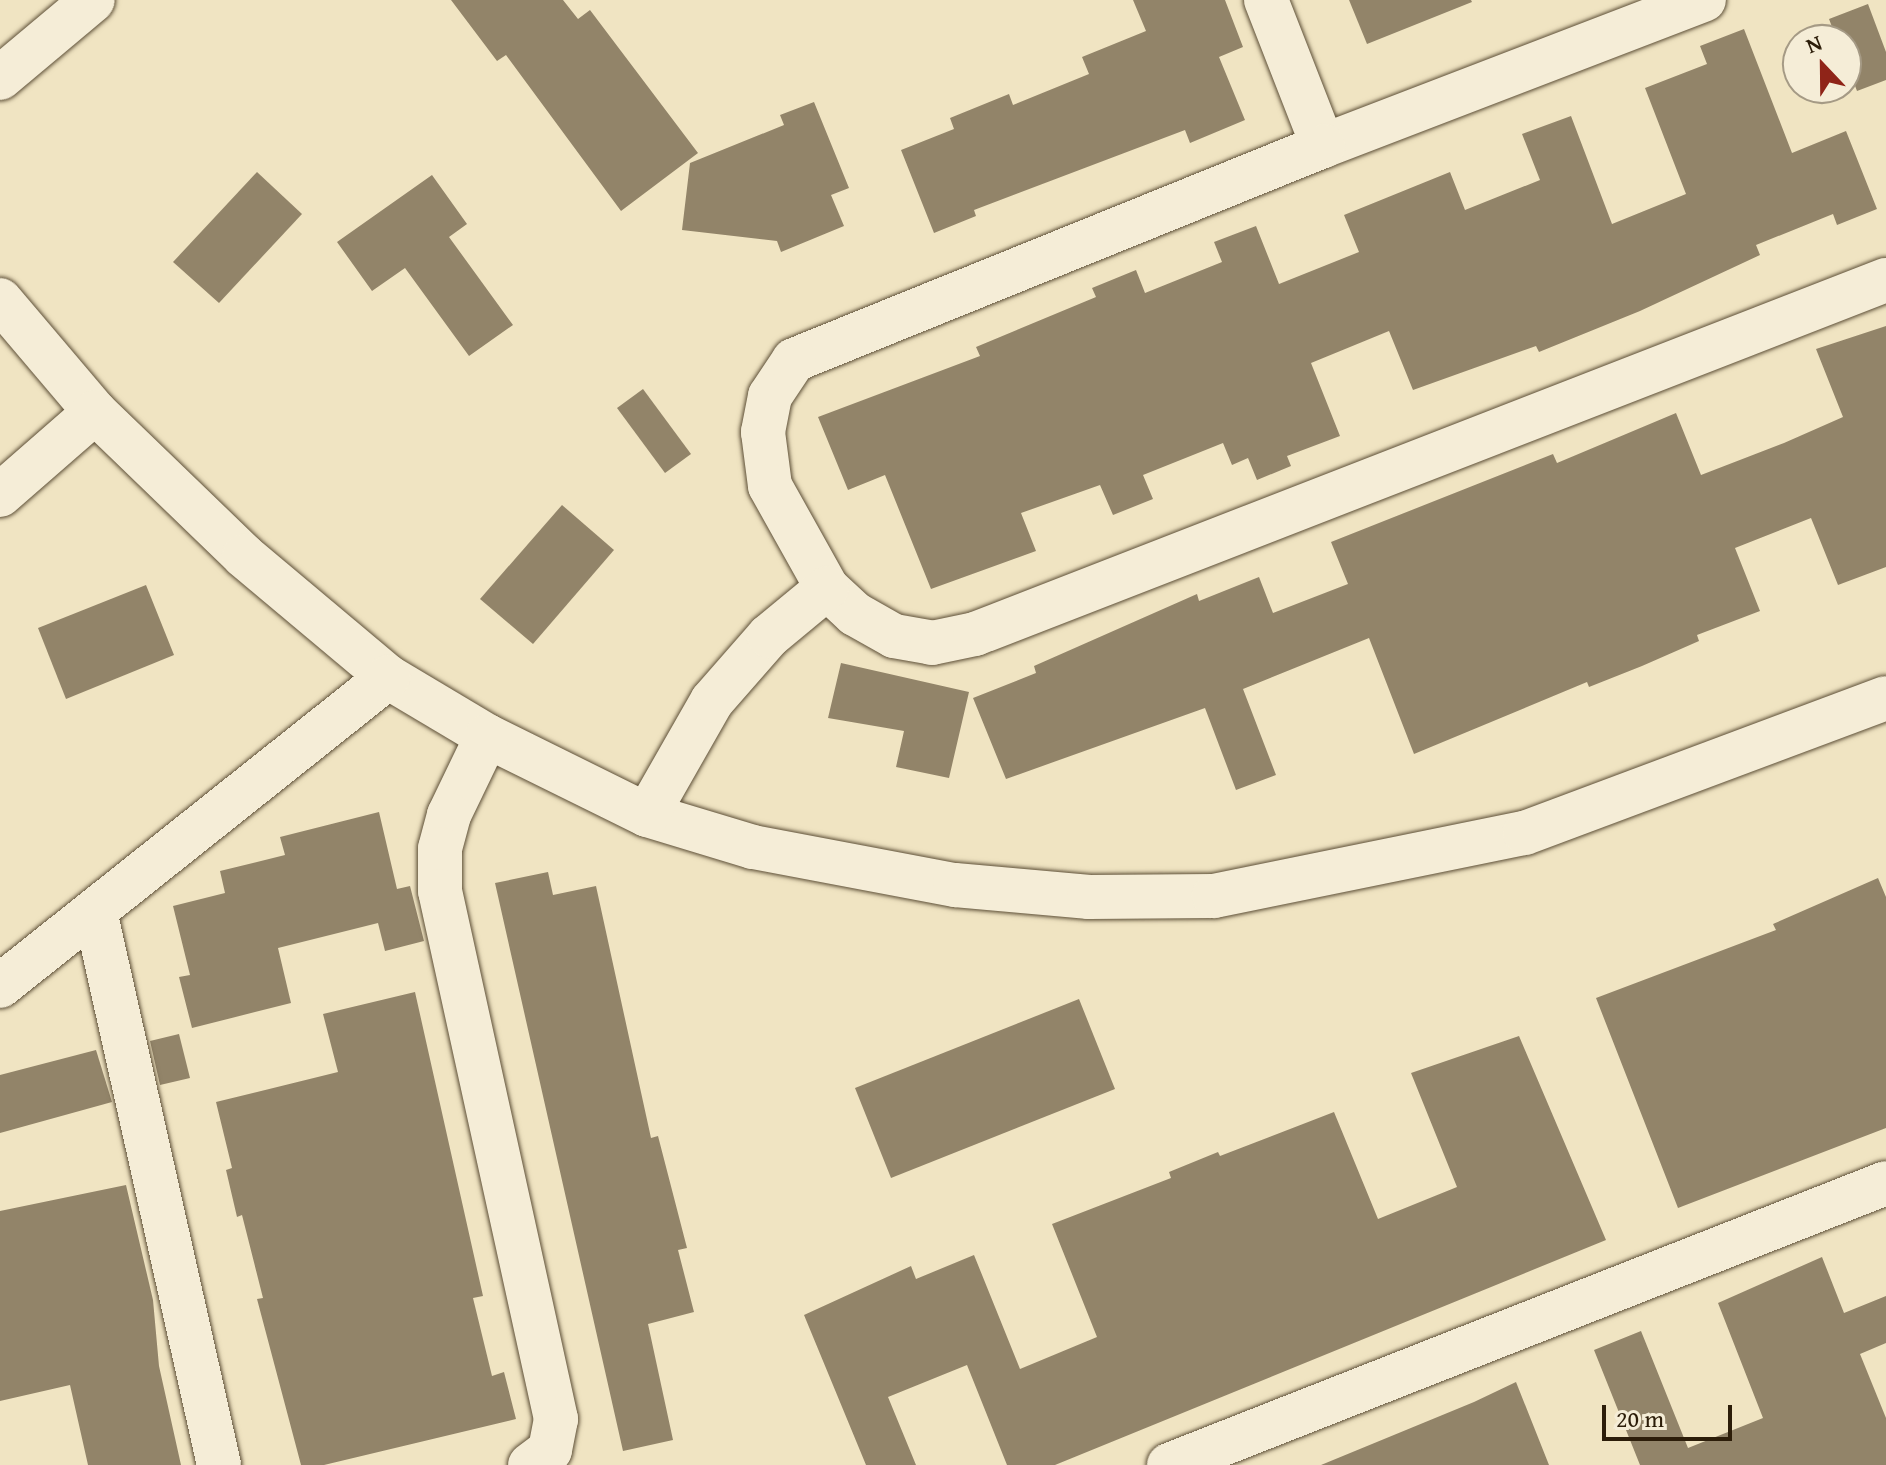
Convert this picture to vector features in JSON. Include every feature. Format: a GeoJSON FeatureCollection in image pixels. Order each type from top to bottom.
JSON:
{"type":"FeatureCollection","features":[{"type":"Feature","properties":{"kind":"street"},"geometry":{"type":"LineString","coordinates":[[0,78],[93,0]]}},
{"type":"Feature","properties":{"kind":"street"},"geometry":{"type":"LineString","coordinates":[[1266,0],[1323,146]]}},
{"type":"Feature","properties":{"kind":"street"},"geometry":{"type":"LineString","coordinates":[[1704,0],[1619,16],[1323,146],[794,360],[770,396],[763,432],[770,486],[827,588],[855,614],[894,636],[932,643],[975,634],[1886,280]]}},
{"type":"Feature","properties":{"kind":"street"},"geometry":{"type":"LineString","coordinates":[[0,300],[95,412],[244,556],[388,677],[487,736],[647,815],[753,847],[955,885],[1089,897],[1214,896],[1525,833],[1886,698]]}},
{"type":"Feature","properties":{"kind":"street"},"geometry":{"type":"LineString","coordinates":[[0,495],[95,412]]}},
{"type":"Feature","properties":{"kind":"street"},"geometry":{"type":"LineString","coordinates":[[647,815],[712,701],[769,636],[827,588]]}},
{"type":"Feature","properties":{"kind":"street"},"geometry":{"type":"LineString","coordinates":[[0,986],[388,677]]}},
{"type":"Feature","properties":{"kind":"street"},"geometry":{"type":"LineString","coordinates":[[487,736],[449,815],[440,849],[440,891],[556,1419],[550,1450],[530,1465]]}},
{"type":"Feature","properties":{"kind":"street"},"geometry":{"type":"LineString","coordinates":[[95,911],[219,1465]]}},
{"type":"Feature","properties":{"kind":"street"},"geometry":{"type":"LineString","coordinates":[[1169,1465],[1886,1183]]}},
{"type":"Feature","properties":{"kind":"building"},"geometry":{"type":"Polygon","coordinates":[[[451,0],[563,0],[578,19],[590,10],[698,153],[621,211],[506,55],[497,61],[451,0]]]}},
{"type":"Feature","properties":{"kind":"building"},"geometry":{"type":"Polygon","coordinates":[[[1133,0],[1225,0],[1243,47],[1219,57],[1245,120],[1190,143],[1185,130],[974,210],[976,216],[934,233],[901,150],[954,129],[950,118],[1009,94],[1013,105],[1089,74],[1082,57],[1146,31],[1133,0]]]}},
{"type":"Feature","properties":{"kind":"building"},"geometry":{"type":"Polygon","coordinates":[[[1349,0],[1471,0],[1472,2],[1367,44],[1349,0]]]}},
{"type":"Feature","properties":{"kind":"building"},"geometry":{"type":"Polygon","coordinates":[[[1868,4],[1886,52],[1886,80],[1862,89],[1862,24],[1831,24],[1829,19],[1868,4]]]}},
{"type":"Feature","properties":{"kind":"building"},"geometry":{"type":"Polygon","coordinates":[[[1744,29],[1792,153],[1846,131],[1877,209],[1837,225],[1833,214],[1756,245],[1760,255],[1640,311],[1539,352],[1536,346],[1413,390],[1389,331],[1311,363],[1340,436],[1287,456],[1291,466],[1257,480],[1248,458],[1232,465],[1223,443],[1143,475],[1153,499],[1113,515],[1100,485],[1021,513],[1036,551],[931,589],[885,475],[848,490],[818,417],[980,356],[976,347],[1096,297],[1092,288],[1136,270],[1145,293],[1222,262],[1214,242],[1256,226],[1279,284],[1359,252],[1344,215],[1450,172],[1465,210],[1540,180],[1522,134],[1571,116],[1612,224],[1686,194],[1645,88],[1707,64],[1700,46],[1744,29]]]}},
{"type":"Feature","properties":{"kind":"building"},"geometry":{"type":"Polygon","coordinates":[[[814,102],[849,188],[831,195],[844,226],[781,252],[777,241],[682,230],[690,163],[784,125],[780,115],[814,102]]]}},
{"type":"Feature","properties":{"kind":"building"},"geometry":{"type":"Polygon","coordinates":[[[257,172],[302,214],[219,303],[173,262],[257,172]]]}},
{"type":"Feature","properties":{"kind":"building"},"geometry":{"type":"Polygon","coordinates":[[[432,175],[467,224],[449,237],[513,325],[469,356],[405,268],[372,291],[337,242],[432,175]]]}},
{"type":"Feature","properties":{"kind":"building"},"geometry":{"type":"Polygon","coordinates":[[[1886,326],[1886,567],[1838,585],[1811,518],[1735,548],[1760,611],[1697,635],[1699,641],[1642,666],[1589,687],[1587,682],[1414,754],[1369,638],[1243,689],[1276,775],[1236,790],[1205,708],[1006,779],[973,698],[1036,673],[1034,666],[1197,594],[1199,601],[1259,577],[1273,613],[1348,584],[1331,542],[1553,454],[1557,463],[1676,413],[1701,475],[1784,443],[1843,417],[1816,349],[1886,326]]]}},
{"type":"Feature","properties":{"kind":"building"},"geometry":{"type":"Polygon","coordinates":[[[643,389],[691,454],[665,473],[617,408],[643,389]]]}},
{"type":"Feature","properties":{"kind":"building"},"geometry":{"type":"Polygon","coordinates":[[[562,505],[614,550],[533,644],[480,599],[562,505]]]}},
{"type":"Feature","properties":{"kind":"building"},"geometry":{"type":"Polygon","coordinates":[[[146,585],[174,655],[66,699],[38,628],[146,585]]]}},
{"type":"Feature","properties":{"kind":"building"},"geometry":{"type":"Polygon","coordinates":[[[841,663],[969,692],[949,778],[896,767],[904,731],[828,718],[841,663]]]}},
{"type":"Feature","properties":{"kind":"building"},"geometry":{"type":"Polygon","coordinates":[[[379,812],[397,889],[410,886],[424,941],[385,951],[378,923],[278,948],[291,1003],[192,1028],[179,977],[190,975],[173,906],[225,893],[220,871],[285,855],[280,837],[379,812]]]}},
{"type":"Feature","properties":{"kind":"building"},"geometry":{"type":"Polygon","coordinates":[[[548,872],[553,895],[596,886],[651,1138],[658,1136],[687,1248],[678,1250],[694,1312],[648,1324],[673,1440],[623,1451],[495,883],[548,872]]]}},
{"type":"Feature","properties":{"kind":"building"},"geometry":{"type":"Polygon","coordinates":[[[1878,878],[1886,897],[1886,1128],[1678,1208],[1596,998],[1776,930],[1773,924],[1878,878]]]}},
{"type":"Feature","properties":{"kind":"building"},"geometry":{"type":"Polygon","coordinates":[[[415,992],[483,1296],[473,1298],[492,1376],[504,1372],[516,1419],[324,1465],[301,1465],[257,1299],[263,1298],[242,1215],[237,1217],[226,1170],[232,1168],[216,1102],[338,1072],[323,1014],[415,992]]]}},
{"type":"Feature","properties":{"kind":"building"},"geometry":{"type":"Polygon","coordinates":[[[1079,999],[1115,1089],[891,1178],[855,1088],[1079,999]]]}},
{"type":"Feature","properties":{"kind":"building"},"geometry":{"type":"Polygon","coordinates":[[[179,1034],[190,1078],[160,1085],[150,1041],[179,1034]]]}},
{"type":"Feature","properties":{"kind":"building"},"geometry":{"type":"Polygon","coordinates":[[[1519,1036],[1606,1240],[1055,1465],[1007,1465],[967,1365],[888,1397],[916,1465],[866,1465],[804,1315],[911,1266],[916,1279],[974,1255],[1020,1369],[1097,1337],[1052,1224],[1171,1178],[1169,1172],[1218,1152],[1220,1156],[1334,1112],[1378,1219],[1457,1187],[1411,1073],[1519,1036]]]}},
{"type":"Feature","properties":{"kind":"building"},"geometry":{"type":"Polygon","coordinates":[[[96,1050],[112,1102],[0,1133],[0,1075],[96,1050]]]}},
{"type":"Feature","properties":{"kind":"building"},"geometry":{"type":"Polygon","coordinates":[[[126,1185],[153,1300],[159,1366],[181,1465],[88,1465],[70,1385],[0,1401],[0,1211],[126,1185]]]}},
{"type":"Feature","properties":{"kind":"building"},"geometry":{"type":"Polygon","coordinates":[[[1822,1257],[1844,1313],[1886,1296],[1886,1343],[1860,1354],[1886,1418],[1886,1465],[1640,1465],[1594,1350],[1641,1331],[1688,1448],[1763,1418],[1718,1303],[1822,1257]]]}},
{"type":"Feature","properties":{"kind":"building"},"geometry":{"type":"Polygon","coordinates":[[[1516,1382],[1549,1465],[1321,1465],[1474,1402],[1516,1382]]]}}]}
